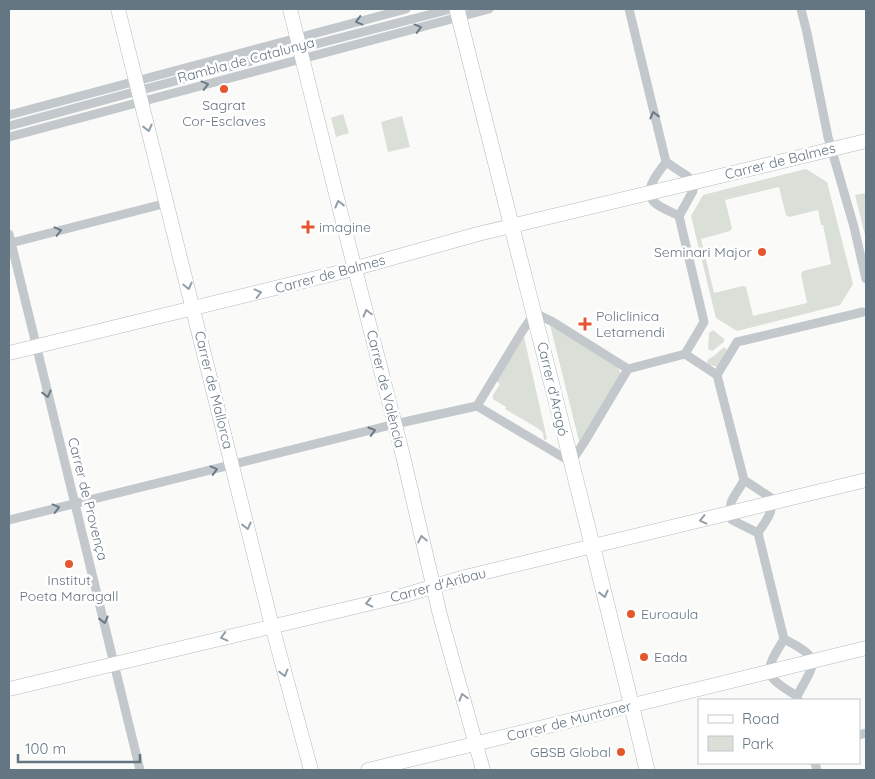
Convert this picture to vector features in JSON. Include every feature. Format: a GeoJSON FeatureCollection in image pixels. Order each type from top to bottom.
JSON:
{"type":"FeatureCollection","features":[{"type":"Feature","properties":{"kind":"main road","name":"Carrer de Mallorca"},"geometry":{"type":"LineString","coordinates":[[118,9],[272,626],[311,770]]}},
{"type":"Feature","properties":{"kind":"main road","name":"Carrer de València"},"geometry":{"type":"LineString","coordinates":[[290,9],[395,424],[433,586],[482,770]]}},
{"type":"Feature","properties":{"kind":"main road","name":"Carrer d'Aragó"},"geometry":{"type":"LineString","coordinates":[[454,12],[535,313],[648,770]]}},
{"type":"Feature","properties":{"kind":"main road","name":"Carrer de Balmes"},"geometry":{"type":"LineString","coordinates":[[9,353],[194,309],[478,234],[650,193],[693,187],[866,141]]}},
{"type":"Feature","properties":{"kind":"main road","name":"Carrer d'Aribau"},"geometry":{"type":"LineString","coordinates":[[9,689],[404,595],[592,546],[866,480]]}},
{"type":"Feature","properties":{"kind":"main road","name":"Carrer de Muntaner"},"geometry":{"type":"LineString","coordinates":[[368,770],[866,648]]}},
{"type":"Feature","properties":{"kind":"street","name":"Rambla de Catalunya"},"geometry":{"type":"LineString","coordinates":[[300,48],[406,9]]}},
{"type":"Feature","properties":{"kind":"street","name":"Rambla de Catalunya"},"geometry":{"type":"LineString","coordinates":[[9,115],[139,91],[300,48],[454,12],[489,9]]}},
{"type":"Feature","properties":{"kind":"street"},"geometry":{"type":"LineString","coordinates":[[628,9],[664,166],[651,185],[650,193],[654,202],[679,216]]}},
{"type":"Feature","properties":{"kind":"street"},"geometry":{"type":"LineString","coordinates":[[800,9],[807,33],[831,149],[854,228],[866,279]]}},
{"type":"Feature","properties":{"kind":"street","name":"Rambla de Catalunya"},"geometry":{"type":"LineString","coordinates":[[9,126],[300,48],[454,12]]}},
{"type":"Feature","properties":{"kind":"street","name":"Rambla de Catalunya"},"geometry":{"type":"LineString","coordinates":[[9,137],[139,91]]}},
{"type":"Feature","properties":{"kind":"street"},"geometry":{"type":"LineString","coordinates":[[9,520],[395,424],[477,406],[571,462],[628,369],[685,354],[704,322],[679,216],[693,187],[687,176],[664,166]]}},
{"type":"Feature","properties":{"kind":"street"},"geometry":{"type":"LineString","coordinates":[[10,238],[167,203]]}},
{"type":"Feature","properties":{"kind":"street","name":"Carrer de Provença"},"geometry":{"type":"LineString","coordinates":[[10,238],[140,770]]}},
{"type":"Feature","properties":{"kind":"street"},"geometry":{"type":"LineString","coordinates":[[717,375],[737,342],[863,312]]}},
{"type":"Feature","properties":{"kind":"street"},"geometry":{"type":"LineString","coordinates":[[477,406],[535,313],[628,369]]}},
{"type":"Feature","properties":{"kind":"street"},"geometry":{"type":"LineString","coordinates":[[685,354],[717,375],[744,480],[770,497],[772,502],[772,510],[758,533],[784,639],[770,663],[769,672],[773,680],[798,698],[812,668],[812,661],[808,653],[784,639]]}},
{"type":"Feature","properties":{"kind":"street"},"geometry":{"type":"LineString","coordinates":[[744,480],[730,503],[730,514],[732,520],[758,533]]}},
{"type":"Feature","properties":{"kind":"green space"},"geometry":{"type":"Polygon","coordinates":[[[343,114],[349,133],[336,137],[331,118],[343,114]]]}},
{"type":"Feature","properties":{"kind":"green space"},"geometry":{"type":"Polygon","coordinates":[[[402,116],[410,147],[388,152],[381,122],[402,116]]]}},
{"type":"Feature","properties":{"kind":"green space"},"geometry":{"type":"Polygon","coordinates":[[[806,169],[827,182],[853,284],[840,305],[737,331],[716,318],[691,216],[703,195],[806,169]],[[779,187],[725,200],[732,228],[730,231],[701,239],[714,293],[743,286],[746,287],[753,316],[807,303],[801,274],[803,271],[831,264],[818,210],[789,217],[786,215],[779,187]]]}},
{"type":"Feature","properties":{"kind":"green space"},"geometry":{"type":"Polygon","coordinates":[[[866,193],[866,239],[855,195],[866,193]]]}},
{"type":"Feature","properties":{"kind":"green space"},"geometry":{"type":"Polygon","coordinates":[[[550,325],[618,365],[621,377],[580,445],[550,325]]]}},
{"type":"Feature","properties":{"kind":"green space"},"geometry":{"type":"Polygon","coordinates":[[[713,330],[724,339],[724,342],[712,351],[708,349],[709,333],[713,330]]]}},
{"type":"Feature","properties":{"kind":"green space"},"geometry":{"type":"Polygon","coordinates":[[[524,337],[547,439],[544,440],[543,433],[539,429],[505,409],[506,407],[493,399],[493,395],[500,384],[496,381],[524,337]]]}},
{"type":"Feature","properties":{"kind":"green space"},"geometry":{"type":"Polygon","coordinates":[[[725,347],[727,351],[717,367],[707,364],[708,359],[725,347]]]}},
{"type":"Feature","properties":{"kind":"place","name":"Sagrat Cor-Esclaves"},"geometry":{"type":"Point","coordinates":[224,89]}},
{"type":"Feature","properties":{"kind":"place","name":"imagine"},"geometry":{"type":"Point","coordinates":[308,227]}},
{"type":"Feature","properties":{"kind":"place","name":"Seminari Major"},"geometry":{"type":"Point","coordinates":[762,252]}},
{"type":"Feature","properties":{"kind":"place","name":"Policlinica Letamendi"},"geometry":{"type":"Point","coordinates":[585,324]}},
{"type":"Feature","properties":{"kind":"place","name":"Institut Poeta Maragall"},"geometry":{"type":"Point","coordinates":[69,564]}},
{"type":"Feature","properties":{"kind":"place","name":"Euroaula"},"geometry":{"type":"Point","coordinates":[631,614]}},
{"type":"Feature","properties":{"kind":"place","name":"Eada"},"geometry":{"type":"Point","coordinates":[644,657]}},
{"type":"Feature","properties":{"kind":"place","name":"GBSB Global"},"geometry":{"type":"Point","coordinates":[621,752]}}]}
